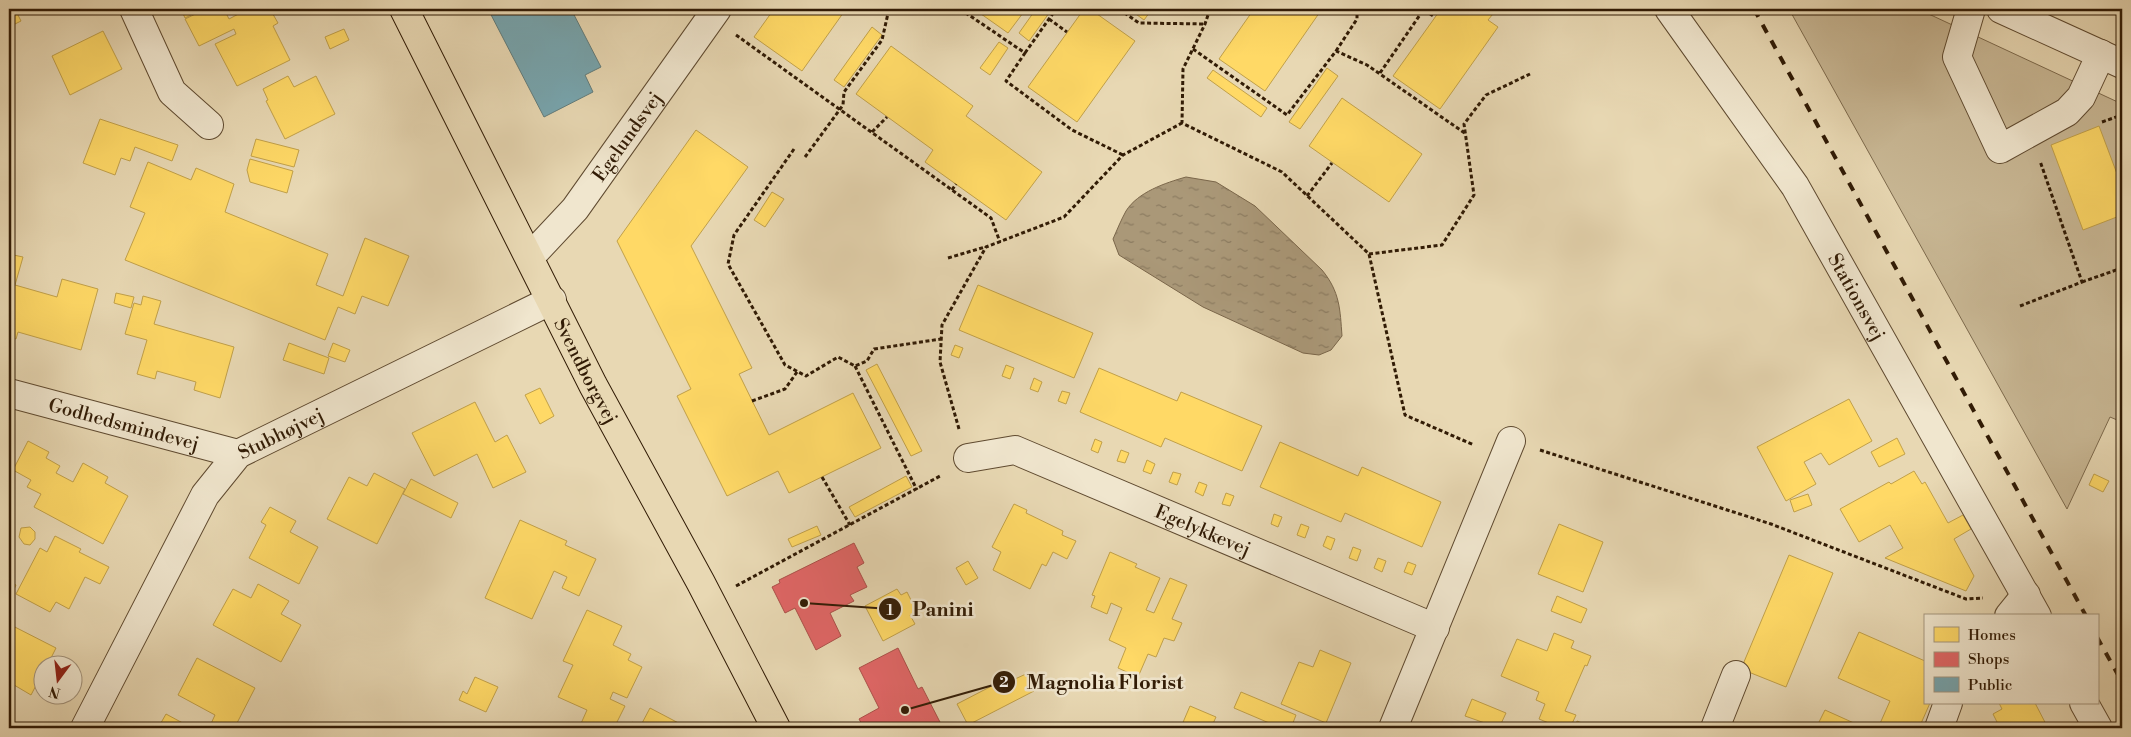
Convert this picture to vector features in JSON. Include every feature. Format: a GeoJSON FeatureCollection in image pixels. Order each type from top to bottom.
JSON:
{"type":"FeatureCollection","features":[{"type":"Feature","properties":{"kind":"main road","name":"Svendborgvej"},"geometry":{"type":"LineString","coordinates":[[404,9],[552,300],[593,385],[776,728]]}},
{"type":"Feature","properties":{"kind":"street"},"geometry":{"type":"LineString","coordinates":[[134,9],[172,92],[209,125]]}},
{"type":"Feature","properties":{"kind":"street","name":"Stationsvej"},"geometry":{"type":"LineString","coordinates":[[1669,9],[1795,186],[2024,609]]}},
{"type":"Feature","properties":{"kind":"street"},"geometry":{"type":"LineString","coordinates":[[1971,9],[1957,57],[2000,149],[2067,112],[2112,59],[2001,9]]}},
{"type":"Feature","properties":{"kind":"street","name":"Egelundsvej"},"geometry":{"type":"LineString","coordinates":[[530,258],[575,210],[714,13]]}},
{"type":"Feature","properties":{"kind":"street","name":"Stubhøjvej"},"geometry":{"type":"LineString","coordinates":[[85,728],[205,496],[238,454],[552,300]]}},
{"type":"Feature","properties":{"kind":"street","name":"Godhedsmindevej"},"geometry":{"type":"LineString","coordinates":[[9,393],[238,454]]}},
{"type":"Feature","properties":{"kind":"street","name":"Egelykkevej"},"geometry":{"type":"LineString","coordinates":[[968,458],[1015,450],[1435,628]]}},
{"type":"Feature","properties":{"kind":"street"},"geometry":{"type":"LineString","coordinates":[[1393,728],[1507,450]]}},
{"type":"Feature","properties":{"kind":"street"},"geometry":{"type":"LineString","coordinates":[[1715,728],[1736,675]]}},
{"type":"Feature","properties":{"kind":"street"},"geometry":{"type":"LineString","coordinates":[[1939,728],[1948,704]]}},
{"type":"Feature","properties":{"kind":"street"},"geometry":{"type":"LineString","coordinates":[[2085,704],[2098,728]]}},
{"type":"Feature","properties":{"kind":"path"},"geometry":{"type":"LineString","coordinates":[[805,157],[843,105],[844,92],[882,40],[889,9]]}},
{"type":"Feature","properties":{"kind":"path"},"geometry":{"type":"LineString","coordinates":[[960,9],[1025,53]]}},
{"type":"Feature","properties":{"kind":"path"},"geometry":{"type":"LineString","coordinates":[[1056,9],[1006,81],[1072,130],[1123,155]]}},
{"type":"Feature","properties":{"kind":"path"},"geometry":{"type":"LineString","coordinates":[[1119,9],[1140,23],[1205,24]]}},
{"type":"Feature","properties":{"kind":"path"},"geometry":{"type":"LineString","coordinates":[[1182,123],[1184,69],[1210,9]]}},
{"type":"Feature","properties":{"kind":"path"},"geometry":{"type":"LineString","coordinates":[[1193,49],[1287,115],[1336,51],[1357,18],[1357,9]]}},
{"type":"Feature","properties":{"kind":"path"},"geometry":{"type":"LineString","coordinates":[[1380,73],[1424,10],[1435,17]]}},
{"type":"Feature","properties":{"kind":"path"},"geometry":{"type":"LineString","coordinates":[[714,13],[840,109],[991,218],[1000,242]]}},
{"type":"Feature","properties":{"kind":"path"},"geometry":{"type":"LineString","coordinates":[[1049,19],[1067,32]]}},
{"type":"Feature","properties":{"kind":"path"},"geometry":{"type":"LineString","coordinates":[[1336,51],[1380,73],[1466,134]]}},
{"type":"Feature","properties":{"kind":"path"},"geometry":{"type":"LineString","coordinates":[[1369,254],[1442,245],[1474,195],[1464,124],[1486,95],[1530,74]]}},
{"type":"Feature","properties":{"kind":"path"},"geometry":{"type":"LineString","coordinates":[[2096,124],[2122,115]]}},
{"type":"Feature","properties":{"kind":"path"},"geometry":{"type":"LineString","coordinates":[[872,132],[887,117]]}},
{"type":"Feature","properties":{"kind":"path"},"geometry":{"type":"LineString","coordinates":[[1182,123],[1282,172],[1369,254],[1405,415],[1507,450],[1696,498],[1771,524],[1966,599],[2024,609]]}},
{"type":"Feature","properties":{"kind":"path"},"geometry":{"type":"LineString","coordinates":[[948,258],[986,247],[1064,217],[1123,155],[1182,123]]}},
{"type":"Feature","properties":{"kind":"path"},"geometry":{"type":"LineString","coordinates":[[794,149],[734,235],[728,264],[785,365],[806,376],[838,357],[855,366],[917,490]]}},
{"type":"Feature","properties":{"kind":"path"},"geometry":{"type":"LineString","coordinates":[[2038,156],[2082,282]]}},
{"type":"Feature","properties":{"kind":"path"},"geometry":{"type":"LineString","coordinates":[[1307,196],[1332,163]]}},
{"type":"Feature","properties":{"kind":"path"},"geometry":{"type":"LineString","coordinates":[[952,190],[956,184]]}},
{"type":"Feature","properties":{"kind":"path"},"geometry":{"type":"LineString","coordinates":[[709,600],[917,490],[968,458],[940,362],[942,324],[986,247]]}},
{"type":"Feature","properties":{"kind":"path"},"geometry":{"type":"LineString","coordinates":[[2020,306],[2122,268]]}},
{"type":"Feature","properties":{"kind":"path"},"geometry":{"type":"LineString","coordinates":[[855,366],[867,361],[874,349],[941,339]]}},
{"type":"Feature","properties":{"kind":"path"},"geometry":{"type":"LineString","coordinates":[[752,401],[785,389],[797,372]]}},
{"type":"Feature","properties":{"kind":"path"},"geometry":{"type":"LineString","coordinates":[[822,477],[850,526]]}},
{"type":"Feature","properties":{"kind":"shaded area"},"geometry":{"type":"Polygon","coordinates":[[[1789,9],[1918,9],[2122,104],[2122,422],[2110,417],[2067,509],[1789,9]]]}},
{"type":"Feature","properties":{"kind":"water"},"geometry":{"type":"Polygon","coordinates":[[[1186,177],[1216,182],[1255,206],[1322,270],[1336,293],[1341,317],[1342,336],[1331,350],[1319,355],[1303,353],[1203,307],[1119,255],[1113,239],[1124,214],[1131,204],[1153,189],[1186,177]]]}},
{"type":"Feature","properties":{"kind":"building: Homes"},"geometry":{"type":"Polygon","coordinates":[[[9,9],[15,9],[21,21],[9,27],[9,9]]]}},
{"type":"Feature","properties":{"kind":"building: Homes"},"geometry":{"type":"Polygon","coordinates":[[[181,9],[203,9],[185,18],[181,9]]]}},
{"type":"Feature","properties":{"kind":"building: Homes"},"geometry":{"type":"Polygon","coordinates":[[[206,9],[224,9],[229,19],[248,9],[270,9],[278,23],[273,26],[290,60],[237,86],[215,44],[236,34],[234,29],[199,46],[185,19],[206,9]]]}},
{"type":"Feature","properties":{"kind":"building: Homes"},"geometry":{"type":"Polygon","coordinates":[[[774,9],[846,9],[802,71],[754,37],[774,9]]]}},
{"type":"Feature","properties":{"kind":"building: Homes"},"geometry":{"type":"Polygon","coordinates":[[[974,9],[1026,9],[1008,33],[974,9]]]}},
{"type":"Feature","properties":{"kind":"building: Homes"},"geometry":{"type":"Polygon","coordinates":[[[1036,9],[1052,9],[1029,41],[1019,33],[1036,9]]]}},
{"type":"Feature","properties":{"kind":"building: Homes"},"geometry":{"type":"Polygon","coordinates":[[[1084,9],[1090,9],[1135,41],[1077,122],[1028,87],[1084,9]]]}},
{"type":"Feature","properties":{"kind":"building: Homes"},"geometry":{"type":"Polygon","coordinates":[[[1129,9],[1146,9],[1150,12],[1144,20],[1129,9]]]}},
{"type":"Feature","properties":{"kind":"building: Homes"},"geometry":{"type":"Polygon","coordinates":[[[1254,9],[1322,9],[1265,91],[1219,59],[1254,9]]]}},
{"type":"Feature","properties":{"kind":"building: Homes"},"geometry":{"type":"Polygon","coordinates":[[[1441,9],[1497,9],[1488,20],[1498,27],[1440,109],[1393,76],[1441,9]]]}},
{"type":"Feature","properties":{"kind":"building: Homes"},"geometry":{"type":"Polygon","coordinates":[[[872,27],[882,35],[844,87],[834,80],[872,27]]]}},
{"type":"Feature","properties":{"kind":"building: Homes"},"geometry":{"type":"Polygon","coordinates":[[[344,29],[349,40],[330,49],[325,37],[344,29]]]}},
{"type":"Feature","properties":{"kind":"building: Homes"},"geometry":{"type":"Polygon","coordinates":[[[103,31],[122,69],[70,95],[52,56],[103,31]]]}},
{"type":"Feature","properties":{"kind":"building: Homes"},"geometry":{"type":"Polygon","coordinates":[[[999,42],[1008,48],[990,75],[980,68],[999,42]]]}},
{"type":"Feature","properties":{"kind":"building: Homes"},"geometry":{"type":"Polygon","coordinates":[[[891,46],[973,106],[966,116],[1042,172],[1006,220],[925,162],[933,150],[856,94],[891,46]]]}},
{"type":"Feature","properties":{"kind":"building: Homes"},"geometry":{"type":"Polygon","coordinates":[[[1327,68],[1338,76],[1300,129],[1289,122],[1327,68]]]}},
{"type":"Feature","properties":{"kind":"building: Homes"},"geometry":{"type":"Polygon","coordinates":[[[1213,70],[1267,108],[1261,117],[1207,78],[1213,70]]]}},
{"type":"Feature","properties":{"kind":"building: Homes"},"geometry":{"type":"Polygon","coordinates":[[[288,76],[294,87],[316,76],[335,114],[285,139],[266,101],[268,100],[263,89],[288,76]]]}},
{"type":"Feature","properties":{"kind":"building: Homes"},"geometry":{"type":"Polygon","coordinates":[[[1342,98],[1422,154],[1389,202],[1309,146],[1342,98]]]}},
{"type":"Feature","properties":{"kind":"building: Homes"},"geometry":{"type":"Polygon","coordinates":[[[100,119],[178,145],[172,161],[135,147],[130,161],[121,158],[115,175],[83,163],[100,119]]]}},
{"type":"Feature","properties":{"kind":"building: Homes"},"geometry":{"type":"Polygon","coordinates":[[[2099,126],[2122,187],[2122,215],[2083,230],[2051,145],[2099,126]]]}},
{"type":"Feature","properties":{"kind":"building: Homes"},"geometry":{"type":"Polygon","coordinates":[[[696,130],[748,167],[691,246],[752,368],[739,374],[769,435],[853,393],[881,448],[789,493],[778,471],[727,496],[677,396],[691,389],[617,241],[696,130]]]}},
{"type":"Feature","properties":{"kind":"building: Homes"},"geometry":{"type":"Polygon","coordinates":[[[256,139],[299,150],[294,167],[251,156],[256,139]]]}},
{"type":"Feature","properties":{"kind":"building: Homes"},"geometry":{"type":"Polygon","coordinates":[[[250,159],[293,171],[287,193],[250,182],[247,170],[250,159]]]}},
{"type":"Feature","properties":{"kind":"building: Homes"},"geometry":{"type":"Polygon","coordinates":[[[148,162],[191,180],[196,168],[234,184],[225,212],[328,254],[316,285],[343,296],[365,238],[409,256],[388,306],[362,296],[355,314],[338,307],[325,340],[125,260],[145,213],[130,207],[148,162]]]}},
{"type":"Feature","properties":{"kind":"building: Homes"},"geometry":{"type":"Polygon","coordinates":[[[772,192],[784,199],[765,227],[754,220],[772,192]]]}},
{"type":"Feature","properties":{"kind":"building: Homes"},"geometry":{"type":"Polygon","coordinates":[[[9,254],[23,257],[15,285],[57,297],[62,279],[98,289],[81,350],[18,332],[16,339],[9,337],[9,254]]]}},
{"type":"Feature","properties":{"kind":"building: Homes"},"geometry":{"type":"Polygon","coordinates":[[[978,285],[1093,333],[1074,378],[959,330],[978,285]]]}},
{"type":"Feature","properties":{"kind":"building: Homes"},"geometry":{"type":"Polygon","coordinates":[[[116,293],[134,297],[131,308],[114,303],[116,293]]]}},
{"type":"Feature","properties":{"kind":"building: Homes"},"geometry":{"type":"Polygon","coordinates":[[[143,296],[161,301],[154,324],[234,347],[220,398],[194,390],[196,382],[157,371],[155,379],[137,374],[147,340],[125,334],[134,303],[141,305],[143,296]]]}},
{"type":"Feature","properties":{"kind":"building: Homes"},"geometry":{"type":"Polygon","coordinates":[[[289,343],[329,358],[324,374],[283,360],[289,343]]]}},
{"type":"Feature","properties":{"kind":"building: Homes"},"geometry":{"type":"Polygon","coordinates":[[[333,343],[350,350],[345,362],[328,356],[333,343]]]}},
{"type":"Feature","properties":{"kind":"building: Homes"},"geometry":{"type":"Polygon","coordinates":[[[955,345],[963,348],[959,358],[951,355],[955,345]]]}},
{"type":"Feature","properties":{"kind":"building: Homes"},"geometry":{"type":"Polygon","coordinates":[[[877,364],[922,451],[911,456],[866,370],[877,364]]]}},
{"type":"Feature","properties":{"kind":"building: Homes"},"geometry":{"type":"Polygon","coordinates":[[[1006,365],[1014,368],[1010,379],[1002,376],[1006,365]]]}},
{"type":"Feature","properties":{"kind":"building: Homes"},"geometry":{"type":"Polygon","coordinates":[[[1099,368],[1177,401],[1181,392],[1262,426],[1242,471],[1165,438],[1161,447],[1080,412],[1099,368]]]}},
{"type":"Feature","properties":{"kind":"building: Homes"},"geometry":{"type":"Polygon","coordinates":[[[1034,378],[1042,382],[1038,392],[1030,389],[1034,378]]]}},
{"type":"Feature","properties":{"kind":"building: Homes"},"geometry":{"type":"Polygon","coordinates":[[[540,388],[554,416],[540,424],[525,395],[540,388]]]}},
{"type":"Feature","properties":{"kind":"building: Homes"},"geometry":{"type":"Polygon","coordinates":[[[1062,391],[1070,393],[1066,404],[1058,401],[1062,391]]]}},
{"type":"Feature","properties":{"kind":"building: Homes"},"geometry":{"type":"Polygon","coordinates":[[[1849,399],[1872,441],[1829,465],[1821,453],[1804,462],[1816,484],[1786,501],[1757,447],[1849,399]]]}},
{"type":"Feature","properties":{"kind":"building: Homes"},"geometry":{"type":"Polygon","coordinates":[[[475,402],[495,442],[507,435],[526,472],[493,488],[477,454],[434,476],[412,433],[475,402]]]}},
{"type":"Feature","properties":{"kind":"building: Homes"},"geometry":{"type":"Polygon","coordinates":[[[1897,438],[1905,454],[1879,467],[1871,452],[1897,438]]]}},
{"type":"Feature","properties":{"kind":"building: Homes"},"geometry":{"type":"Polygon","coordinates":[[[1095,439],[1102,442],[1098,453],[1091,450],[1095,439]]]}},
{"type":"Feature","properties":{"kind":"building: Homes"},"geometry":{"type":"Polygon","coordinates":[[[28,441],[49,452],[46,458],[60,466],[56,473],[73,482],[83,463],[108,477],[105,483],[128,496],[103,544],[34,507],[41,494],[27,487],[31,480],[13,470],[28,441]]]}},
{"type":"Feature","properties":{"kind":"building: Homes"},"geometry":{"type":"Polygon","coordinates":[[[1280,442],[1358,476],[1362,467],[1441,502],[1422,547],[1345,513],[1341,522],[1260,487],[1280,442]]]}},
{"type":"Feature","properties":{"kind":"building: Homes"},"geometry":{"type":"Polygon","coordinates":[[[1121,450],[1129,453],[1125,463],[1117,461],[1121,450]]]}},
{"type":"Feature","properties":{"kind":"building: Homes"},"geometry":{"type":"Polygon","coordinates":[[[1147,460],[1155,464],[1151,474],[1143,471],[1147,460]]]}},
{"type":"Feature","properties":{"kind":"building: Homes"},"geometry":{"type":"Polygon","coordinates":[[[1914,471],[1922,484],[1925,482],[1948,523],[1963,515],[1971,529],[1954,539],[1974,576],[1966,591],[1885,558],[1903,548],[1890,525],[1859,542],[1840,509],[1889,482],[1891,484],[1914,471]]]}},
{"type":"Feature","properties":{"kind":"building: Homes"},"geometry":{"type":"Polygon","coordinates":[[[1173,472],[1181,474],[1177,485],[1169,482],[1173,472]]]}},
{"type":"Feature","properties":{"kind":"building: Homes"},"geometry":{"type":"Polygon","coordinates":[[[374,473],[405,489],[377,544],[327,519],[349,477],[367,486],[374,473]]]}},
{"type":"Feature","properties":{"kind":"building: Homes"},"geometry":{"type":"Polygon","coordinates":[[[2094,474],[2109,481],[2103,492],[2089,485],[2094,474]]]}},
{"type":"Feature","properties":{"kind":"building: Homes"},"geometry":{"type":"Polygon","coordinates":[[[906,476],[912,487],[855,517],[849,507],[906,476]]]}},
{"type":"Feature","properties":{"kind":"building: Homes"},"geometry":{"type":"Polygon","coordinates":[[[411,479],[458,503],[451,518],[403,494],[411,479]]]}},
{"type":"Feature","properties":{"kind":"building: Homes"},"geometry":{"type":"Polygon","coordinates":[[[1199,482],[1207,485],[1203,496],[1195,492],[1199,482]]]}},
{"type":"Feature","properties":{"kind":"building: Homes"},"geometry":{"type":"Polygon","coordinates":[[[1226,493],[1234,496],[1230,506],[1222,504],[1226,493]]]}},
{"type":"Feature","properties":{"kind":"building: Homes"},"geometry":{"type":"Polygon","coordinates":[[[1808,494],[1812,505],[1794,512],[1790,500],[1808,494]]]}},
{"type":"Feature","properties":{"kind":"building: Homes"},"geometry":{"type":"Polygon","coordinates":[[[1014,504],[1027,510],[1026,513],[1063,531],[1062,535],[1076,541],[1067,559],[1053,552],[1046,566],[1042,564],[1030,589],[993,570],[1001,552],[992,547],[1014,504]]]}},
{"type":"Feature","properties":{"kind":"building: Homes"},"geometry":{"type":"Polygon","coordinates":[[[270,507],[296,521],[290,532],[318,547],[299,584],[249,558],[266,525],[261,522],[270,507]]]}},
{"type":"Feature","properties":{"kind":"building: Homes"},"geometry":{"type":"Polygon","coordinates":[[[1274,514],[1282,517],[1278,527],[1271,524],[1274,514]]]}},
{"type":"Feature","properties":{"kind":"building: Homes"},"geometry":{"type":"Polygon","coordinates":[[[520,520],[567,541],[565,545],[596,559],[579,596],[562,588],[567,577],[554,571],[532,619],[485,598],[520,520]]]}},
{"type":"Feature","properties":{"kind":"building: Homes"},"geometry":{"type":"Polygon","coordinates":[[[1301,524],[1309,527],[1305,538],[1297,535],[1301,524]]]}},
{"type":"Feature","properties":{"kind":"building: Homes"},"geometry":{"type":"Polygon","coordinates":[[[1559,524],[1603,542],[1583,592],[1538,574],[1559,524]]]}},
{"type":"Feature","properties":{"kind":"building: Homes"},"geometry":{"type":"Polygon","coordinates":[[[817,526],[821,535],[792,547],[788,539],[817,526]]]}},
{"type":"Feature","properties":{"kind":"building: Homes"},"geometry":{"type":"Polygon","coordinates":[[[30,527],[35,532],[35,539],[30,545],[24,544],[19,537],[21,528],[30,527]]]}},
{"type":"Feature","properties":{"kind":"building: Homes"},"geometry":{"type":"Polygon","coordinates":[[[55,536],[81,549],[79,552],[109,567],[100,584],[85,577],[69,609],[56,602],[50,612],[16,594],[40,548],[47,552],[55,536]]]}},
{"type":"Feature","properties":{"kind":"building: Homes"},"geometry":{"type":"Polygon","coordinates":[[[1327,536],[1335,539],[1331,550],[1323,546],[1327,536]]]}},
{"type":"Feature","properties":{"kind":"building: Homes"},"geometry":{"type":"Polygon","coordinates":[[[1353,547],[1361,550],[1357,561],[1349,558],[1353,547]]]}},
{"type":"Feature","properties":{"kind":"building: Homes"},"geometry":{"type":"Polygon","coordinates":[[[1110,552],[1137,564],[1135,567],[1160,578],[1146,610],[1154,613],[1170,578],[1187,585],[1172,619],[1182,623],[1174,641],[1164,638],[1156,657],[1148,654],[1138,677],[1118,668],[1126,648],[1109,640],[1122,608],[1111,603],[1107,614],[1091,607],[1095,596],[1092,595],[1110,552]]]}},
{"type":"Feature","properties":{"kind":"building: Homes"},"geometry":{"type":"Polygon","coordinates":[[[1789,555],[1833,573],[1786,687],[1741,669],[1789,555]]]}},
{"type":"Feature","properties":{"kind":"building: Homes"},"geometry":{"type":"Polygon","coordinates":[[[1378,558],[1386,561],[1382,572],[1374,568],[1378,558]]]}},
{"type":"Feature","properties":{"kind":"building: Homes"},"geometry":{"type":"Polygon","coordinates":[[[968,561],[978,578],[966,585],[956,568],[968,561]]]}},
{"type":"Feature","properties":{"kind":"building: Homes"},"geometry":{"type":"Polygon","coordinates":[[[1408,562],[1416,565],[1412,575],[1404,572],[1408,562]]]}},
{"type":"Feature","properties":{"kind":"building: Homes"},"geometry":{"type":"Polygon","coordinates":[[[9,581],[16,585],[9,600],[9,581]]]}},
{"type":"Feature","properties":{"kind":"building: Homes"},"geometry":{"type":"Polygon","coordinates":[[[258,584],[289,601],[281,614],[301,625],[281,662],[213,625],[233,589],[251,598],[258,584]]]}},
{"type":"Feature","properties":{"kind":"building: Homes"},"geometry":{"type":"Polygon","coordinates":[[[897,589],[901,595],[907,592],[917,612],[910,615],[915,624],[883,641],[865,606],[897,589]]]}},
{"type":"Feature","properties":{"kind":"building: Homes"},"geometry":{"type":"Polygon","coordinates":[[[1557,596],[1587,609],[1581,623],[1551,611],[1557,596]]]}},
{"type":"Feature","properties":{"kind":"building: Homes"},"geometry":{"type":"Polygon","coordinates":[[[587,610],[622,626],[613,645],[631,654],[628,660],[642,667],[627,698],[613,692],[610,699],[625,706],[614,728],[579,728],[587,710],[558,697],[573,665],[563,661],[587,610]]]}},
{"type":"Feature","properties":{"kind":"building: Homes"},"geometry":{"type":"Polygon","coordinates":[[[9,624],[56,648],[53,654],[32,654],[31,695],[9,682],[9,624]]]}},
{"type":"Feature","properties":{"kind":"building: Homes"},"geometry":{"type":"Polygon","coordinates":[[[1859,632],[1924,661],[1924,704],[1930,704],[1919,728],[1878,728],[1890,701],[1838,678],[1859,632]]]}},
{"type":"Feature","properties":{"kind":"building: Homes"},"geometry":{"type":"Polygon","coordinates":[[[1554,633],[1574,641],[1571,648],[1591,656],[1587,666],[1585,665],[1565,711],[1576,715],[1570,728],[1561,728],[1539,719],[1545,704],[1536,700],[1539,692],[1501,676],[1517,639],[1547,651],[1554,633]]]}},
{"type":"Feature","properties":{"kind":"building: Homes"},"geometry":{"type":"Polygon","coordinates":[[[1320,650],[1351,663],[1326,723],[1281,704],[1299,662],[1313,667],[1320,650]]]}},
{"type":"Feature","properties":{"kind":"building: Homes"},"geometry":{"type":"Polygon","coordinates":[[[197,658],[255,688],[237,723],[246,728],[209,728],[215,715],[178,695],[197,658]]]}},
{"type":"Feature","properties":{"kind":"building: Homes"},"geometry":{"type":"Polygon","coordinates":[[[1026,674],[1034,691],[968,725],[957,704],[1013,675],[1015,679],[1026,674]]]}},
{"type":"Feature","properties":{"kind":"building: Homes"},"geometry":{"type":"Polygon","coordinates":[[[475,677],[498,687],[486,712],[459,700],[463,691],[467,694],[475,677]]]}},
{"type":"Feature","properties":{"kind":"building: Homes"},"geometry":{"type":"Polygon","coordinates":[[[1241,692],[1296,715],[1291,728],[1281,728],[1234,708],[1241,692]]]}},
{"type":"Feature","properties":{"kind":"building: Homes"},"geometry":{"type":"Polygon","coordinates":[[[1472,699],[1506,713],[1499,728],[1465,716],[1472,699]]]}},
{"type":"Feature","properties":{"kind":"building: Homes"},"geometry":{"type":"Polygon","coordinates":[[[2000,704],[2036,704],[2048,728],[2012,728],[2010,724],[2000,728],[1993,714],[2002,709],[2000,704]]]}},
{"type":"Feature","properties":{"kind":"building: Homes"},"geometry":{"type":"Polygon","coordinates":[[[1190,706],[1216,717],[1211,728],[1181,727],[1190,706]]]}},
{"type":"Feature","properties":{"kind":"building: Homes"},"geometry":{"type":"Polygon","coordinates":[[[650,708],[688,728],[629,728],[632,722],[640,727],[650,708]]]}},
{"type":"Feature","properties":{"kind":"building: Homes"},"geometry":{"type":"Polygon","coordinates":[[[1825,710],[1865,728],[1816,728],[1825,710]]]}},
{"type":"Feature","properties":{"kind":"building: Homes"},"geometry":{"type":"Polygon","coordinates":[[[166,714],[192,728],[158,728],[166,714]]]}},
{"type":"Feature","properties":{"kind":"building: Homes"},"geometry":{"type":"Polygon","coordinates":[[[1577,721],[1594,728],[1575,728],[1577,721]]]}},
{"type":"Feature","properties":{"kind":"building: Shops"},"geometry":{"type":"Polygon","coordinates":[[[854,543],[864,563],[857,567],[867,587],[850,595],[854,601],[830,613],[841,636],[816,650],[795,608],[785,613],[772,587],[780,583],[779,580],[854,543]]]}},
{"type":"Feature","properties":{"kind":"building: Shops"},"geometry":{"type":"Polygon","coordinates":[[[898,648],[918,689],[922,687],[942,726],[937,728],[864,728],[859,719],[879,708],[859,668],[898,648]]]}},
{"type":"Feature","properties":{"kind":"building: Public"},"geometry":{"type":"Polygon","coordinates":[[[488,9],[571,9],[601,67],[585,75],[593,92],[544,117],[488,9]]]}},
{"type":"Feature","properties":{"kind":"railway"},"geometry":{"type":"LineString","coordinates":[[1754,9],[2085,614]]}},
{"type":"Feature","properties":{"kind":"railway"},"geometry":{"type":"LineString","coordinates":[[2098,639],[2122,682]]}},
{"type":"Feature","properties":{"kind":"place","name":"Panini"},"geometry":{"type":"Point","coordinates":[804,603]}},
{"type":"Feature","properties":{"kind":"place","name":"Magnolia Florist"},"geometry":{"type":"Point","coordinates":[905,710]}}]}
